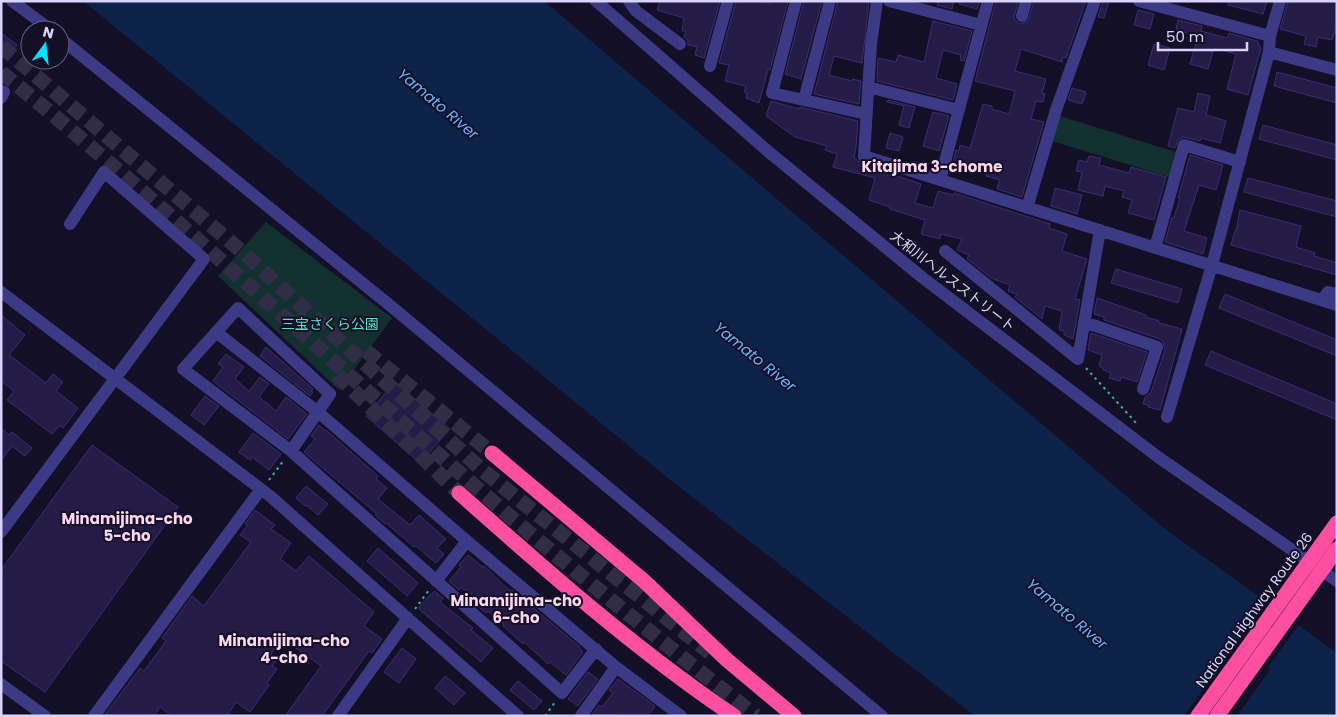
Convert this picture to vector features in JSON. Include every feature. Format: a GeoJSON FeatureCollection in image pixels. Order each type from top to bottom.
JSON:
{"type":"FeatureCollection","features":[{"type":"Feature","properties":{"kind":"highway"},"geometry":{"type":"LineString","coordinates":[[492,453],[644,581],[727,660],[794,716]]}},
{"type":"Feature","properties":{"kind":"highway"},"geometry":{"type":"LineString","coordinates":[[459,493],[610,624],[688,685],[734,716]]}},
{"type":"Feature","properties":{"kind":"highway","name":"National Highway Route 26"},"geometry":{"type":"LineString","coordinates":[[1217,716],[1313,570],[1337,524]]}},
{"type":"Feature","properties":{"kind":"highway","name":"National Highway Route 26"},"geometry":{"type":"LineString","coordinates":[[1198,716],[1313,570],[1337,549]]}},
{"type":"Feature","properties":{"kind":"street"},"geometry":{"type":"LineString","coordinates":[[12,1],[38,20]]}},
{"type":"Feature","properties":{"kind":"street","name":"大和川ヘルスストリート"},"geometry":{"type":"LineString","coordinates":[[596,1],[770,153],[923,278],[1158,457],[1313,570],[1337,581]]}},
{"type":"Feature","properties":{"kind":"street"},"geometry":{"type":"LineString","coordinates":[[629,1],[636,11],[680,44]]}},
{"type":"Feature","properties":{"kind":"street"},"geometry":{"type":"LineString","coordinates":[[710,66],[728,1]]}},
{"type":"Feature","properties":{"kind":"street"},"geometry":{"type":"LineString","coordinates":[[796,1],[772,93],[866,114]]}},
{"type":"Feature","properties":{"kind":"street"},"geometry":{"type":"LineString","coordinates":[[804,100],[830,1]]}},
{"type":"Feature","properties":{"kind":"street"},"geometry":{"type":"LineString","coordinates":[[877,1],[868,87],[864,156],[1337,305]]}},
{"type":"Feature","properties":{"kind":"street"},"geometry":{"type":"LineString","coordinates":[[889,1],[981,25]]}},
{"type":"Feature","properties":{"kind":"street"},"geometry":{"type":"LineString","coordinates":[[940,180],[988,1]]}},
{"type":"Feature","properties":{"kind":"street"},"geometry":{"type":"LineString","coordinates":[[1022,16],[1026,1]]}},
{"type":"Feature","properties":{"kind":"street"},"geometry":{"type":"LineString","coordinates":[[1027,208],[1056,110],[1095,1]]}},
{"type":"Feature","properties":{"kind":"street"},"geometry":{"type":"LineString","coordinates":[[1139,1],[1164,4],[1270,36]]}},
{"type":"Feature","properties":{"kind":"street"},"geometry":{"type":"LineString","coordinates":[[1168,417],[1240,162],[1269,52],[1270,36],[1280,1]]}},
{"type":"Feature","properties":{"kind":"street"},"geometry":{"type":"LineString","coordinates":[[70,46],[392,307],[882,716]]}},
{"type":"Feature","properties":{"kind":"street"},"geometry":{"type":"LineString","coordinates":[[1269,52],[1337,70]]}},
{"type":"Feature","properties":{"kind":"street"},"geometry":{"type":"LineString","coordinates":[[868,87],[959,110]]}},
{"type":"Feature","properties":{"kind":"street"},"geometry":{"type":"LineString","coordinates":[[1,91],[4,92],[1,98]]}},
{"type":"Feature","properties":{"kind":"street"},"geometry":{"type":"LineString","coordinates":[[1155,248],[1184,145],[1240,162]]}},
{"type":"Feature","properties":{"kind":"street"},"geometry":{"type":"LineString","coordinates":[[1,532],[204,260],[104,172],[70,224]]}},
{"type":"Feature","properties":{"kind":"street"},"geometry":{"type":"LineString","coordinates":[[945,251],[1078,359],[1100,230]]}},
{"type":"Feature","properties":{"kind":"street"},"geometry":{"type":"LineString","coordinates":[[1,292],[261,490],[518,716]]}},
{"type":"Feature","properties":{"kind":"street"},"geometry":{"type":"LineString","coordinates":[[1322,300],[1328,292],[1337,294]]}},
{"type":"Feature","properties":{"kind":"street"},"geometry":{"type":"LineString","coordinates":[[291,451],[330,394],[238,308],[183,369],[291,451],[562,693],[596,648]]}},
{"type":"Feature","properties":{"kind":"street"},"geometry":{"type":"LineString","coordinates":[[1084,322],[1157,347],[1143,390]]}},
{"type":"Feature","properties":{"kind":"street"},"geometry":{"type":"LineString","coordinates":[[216,332],[318,412],[467,541],[675,714]]}},
{"type":"Feature","properties":{"kind":"street"},"geometry":{"type":"LineString","coordinates":[[94,716],[261,490]]}},
{"type":"Feature","properties":{"kind":"street"},"geometry":{"type":"LineString","coordinates":[[436,581],[467,541]]}},
{"type":"Feature","properties":{"kind":"street"},"geometry":{"type":"LineString","coordinates":[[338,716],[408,618]]}},
{"type":"Feature","properties":{"kind":"street"},"geometry":{"type":"LineString","coordinates":[[581,716],[616,666]]}},
{"type":"Feature","properties":{"kind":"street"},"geometry":{"type":"LineString","coordinates":[[1,684],[45,716]]}},
{"type":"Feature","properties":{"kind":"path"},"geometry":{"type":"LineString","coordinates":[[1078,359],[1138,424]]}},
{"type":"Feature","properties":{"kind":"path"},"geometry":{"type":"LineString","coordinates":[[261,490],[291,451]]}},
{"type":"Feature","properties":{"kind":"path"},"geometry":{"type":"LineString","coordinates":[[408,618],[436,581]]}},
{"type":"Feature","properties":{"kind":"path"},"geometry":{"type":"LineString","coordinates":[[545,716],[558,698]]}},
{"type":"Feature","properties":{"kind":"green space"},"geometry":{"type":"Polygon","coordinates":[[[1060,116],[1179,153],[1172,178],[1052,141],[1060,116]]]}},
{"type":"Feature","properties":{"kind":"green space","name":"三宝さくら公園"},"geometry":{"type":"Polygon","coordinates":[[[266,222],[392,318],[339,390],[218,276],[266,222]]]}},
{"type":"Feature","properties":{"kind":"water","name":"Yamato River"},"geometry":{"type":"Polygon","coordinates":[[[83,1],[544,1],[1164,528],[1337,653],[1337,716],[975,716],[673,482],[83,1]]]}},
{"type":"Feature","properties":{"kind":"pier"},"geometry":{"type":"Polygon","coordinates":[[[1268,600],[1300,623],[1268,667],[1270,670],[1237,716],[1184,716],[1268,600]]]}},
{"type":"Feature","properties":{"kind":"building"},"geometry":{"type":"Polygon","coordinates":[[[660,1],[720,1],[704,58],[695,55],[697,47],[688,45],[688,40],[684,37],[686,31],[682,31],[684,18],[657,10],[660,1]]]}},
{"type":"Feature","properties":{"kind":"building"},"geometry":{"type":"Polygon","coordinates":[[[736,1],[763,1],[771,4],[772,1],[788,1],[770,70],[768,70],[759,103],[746,98],[747,93],[744,92],[746,86],[725,81],[729,65],[719,63],[736,1]]]}},
{"type":"Feature","properties":{"kind":"building"},"geometry":{"type":"Polygon","coordinates":[[[804,1],[822,1],[801,79],[785,74],[804,1]]]}},
{"type":"Feature","properties":{"kind":"building"},"geometry":{"type":"Polygon","coordinates":[[[838,1],[869,1],[862,63],[834,56],[829,75],[852,81],[853,79],[861,81],[859,104],[814,94],[838,1]]]}},
{"type":"Feature","properties":{"kind":"building"},"geometry":{"type":"Polygon","coordinates":[[[938,1],[954,1],[952,9],[937,5],[938,1]]]}},
{"type":"Feature","properties":{"kind":"building"},"geometry":{"type":"Polygon","coordinates":[[[959,1],[980,1],[977,9],[959,4],[959,1]]]}},
{"type":"Feature","properties":{"kind":"building"},"geometry":{"type":"Polygon","coordinates":[[[996,1],[1018,1],[1014,18],[1020,24],[1028,21],[1034,1],[1086,1],[1066,58],[1063,57],[1062,62],[1021,49],[1015,71],[1046,79],[1042,93],[1045,94],[1043,102],[1036,101],[1031,119],[1044,122],[1022,197],[997,189],[1000,180],[986,176],[987,171],[966,164],[964,171],[952,167],[956,150],[959,151],[960,145],[970,148],[983,104],[1009,114],[1015,91],[975,81],[996,1]]]}},
{"type":"Feature","properties":{"kind":"building"},"geometry":{"type":"Polygon","coordinates":[[[1103,1],[1109,1],[1104,18],[1098,17],[1103,1]]]}},
{"type":"Feature","properties":{"kind":"building"},"geometry":{"type":"Polygon","coordinates":[[[1228,1],[1267,1],[1263,14],[1228,5],[1228,1]]]}},
{"type":"Feature","properties":{"kind":"building"},"geometry":{"type":"Polygon","coordinates":[[[1288,1],[1337,1],[1337,23],[1332,40],[1318,37],[1316,47],[1304,44],[1306,36],[1280,29],[1288,1]]]}},
{"type":"Feature","properties":{"kind":"building"},"geometry":{"type":"Polygon","coordinates":[[[1138,10],[1154,14],[1150,29],[1134,25],[1138,10]]]}},
{"type":"Feature","properties":{"kind":"building"},"geometry":{"type":"Polygon","coordinates":[[[1178,20],[1202,26],[1201,31],[1227,38],[1229,33],[1257,41],[1261,48],[1248,95],[1227,89],[1236,54],[1214,48],[1208,69],[1190,64],[1198,37],[1176,29],[1178,20]]]}},
{"type":"Feature","properties":{"kind":"building"},"geometry":{"type":"Polygon","coordinates":[[[933,21],[972,31],[964,61],[960,60],[961,55],[943,50],[936,78],[957,84],[953,100],[877,81],[878,58],[896,62],[898,55],[924,62],[933,21]]]}},
{"type":"Feature","properties":{"kind":"building"},"geometry":{"type":"Polygon","coordinates":[[[1,33],[17,45],[7,57],[1,53],[1,33]]]}},
{"type":"Feature","properties":{"kind":"building"},"geometry":{"type":"Polygon","coordinates":[[[1154,44],[1170,48],[1164,70],[1148,65],[1154,44]]]}},
{"type":"Feature","properties":{"kind":"building"},"geometry":{"type":"Polygon","coordinates":[[[1277,72],[1337,88],[1337,103],[1274,86],[1277,72]]]}},
{"type":"Feature","properties":{"kind":"building"},"geometry":{"type":"Polygon","coordinates":[[[1072,88],[1086,92],[1082,104],[1068,100],[1072,88]]]}},
{"type":"Feature","properties":{"kind":"building"},"geometry":{"type":"Polygon","coordinates":[[[1198,93],[1210,96],[1206,115],[1226,121],[1220,143],[1201,138],[1200,141],[1183,137],[1178,140],[1175,148],[1168,146],[1178,108],[1194,112],[1198,93]]]}},
{"type":"Feature","properties":{"kind":"building"},"geometry":{"type":"Polygon","coordinates":[[[888,100],[915,107],[909,128],[899,125],[904,106],[887,102],[888,100]]]}},
{"type":"Feature","properties":{"kind":"building"},"geometry":{"type":"Polygon","coordinates":[[[771,101],[799,109],[800,107],[858,121],[854,157],[862,164],[921,184],[915,203],[933,208],[938,191],[953,195],[954,193],[1050,224],[1049,228],[1067,234],[1062,251],[1087,259],[1075,299],[1080,300],[1073,339],[1064,335],[1064,331],[1059,330],[1062,311],[1045,306],[1042,319],[1015,297],[1017,294],[1008,291],[1010,285],[991,278],[967,259],[969,255],[957,250],[962,239],[941,234],[940,239],[921,234],[925,220],[869,200],[875,178],[833,167],[837,154],[825,150],[827,146],[795,137],[766,116],[771,101]]]}},
{"type":"Feature","properties":{"kind":"building"},"geometry":{"type":"Polygon","coordinates":[[[933,112],[949,116],[939,151],[923,146],[933,112]]]}},
{"type":"Feature","properties":{"kind":"building"},"geometry":{"type":"Polygon","coordinates":[[[1263,125],[1337,145],[1337,160],[1259,139],[1263,125]]]}},
{"type":"Feature","properties":{"kind":"building"},"geometry":{"type":"Polygon","coordinates":[[[890,133],[903,137],[899,151],[886,148],[890,133]]]}},
{"type":"Feature","properties":{"kind":"building"},"geometry":{"type":"Polygon","coordinates":[[[1190,155],[1223,165],[1216,190],[1199,185],[1184,231],[1207,238],[1203,254],[1165,242],[1180,198],[1178,198],[1190,155]]]}},
{"type":"Feature","properties":{"kind":"building"},"geometry":{"type":"Polygon","coordinates":[[[1089,156],[1101,158],[1099,165],[1129,173],[1131,167],[1166,177],[1154,220],[1128,213],[1132,200],[1122,197],[1124,191],[1105,186],[1103,196],[1078,190],[1082,172],[1076,171],[1079,160],[1087,162],[1089,156]]]}},
{"type":"Feature","properties":{"kind":"building"},"geometry":{"type":"Polygon","coordinates":[[[1248,178],[1337,201],[1337,217],[1244,192],[1248,178]]]}},
{"type":"Feature","properties":{"kind":"building"},"geometry":{"type":"Polygon","coordinates":[[[1055,188],[1082,195],[1077,214],[1051,206],[1055,188]]]}},
{"type":"Feature","properties":{"kind":"building"},"geometry":{"type":"Polygon","coordinates":[[[1240,210],[1301,226],[1296,247],[1315,253],[1314,256],[1337,263],[1337,275],[1231,245],[1240,210]]]}},
{"type":"Feature","properties":{"kind":"building"},"geometry":{"type":"Polygon","coordinates":[[[1116,269],[1182,289],[1178,303],[1111,283],[1116,269]]]}},
{"type":"Feature","properties":{"kind":"building"},"geometry":{"type":"Polygon","coordinates":[[[1225,294],[1337,340],[1337,356],[1219,308],[1225,294]]]}},
{"type":"Feature","properties":{"kind":"building"},"geometry":{"type":"Polygon","coordinates":[[[1097,298],[1146,315],[1146,317],[1159,321],[1159,323],[1182,329],[1160,410],[1143,404],[1145,397],[1151,392],[1165,350],[1163,342],[1160,339],[1104,320],[1104,317],[1094,314],[1097,298]]]}},
{"type":"Feature","properties":{"kind":"building"},"geometry":{"type":"Polygon","coordinates":[[[1,315],[25,335],[9,355],[46,383],[53,374],[63,382],[56,391],[78,408],[63,428],[60,425],[52,434],[7,400],[14,391],[1,381],[1,315]]]}},
{"type":"Feature","properties":{"kind":"building"},"geometry":{"type":"Polygon","coordinates":[[[1091,333],[1147,352],[1137,382],[1121,377],[1120,381],[1109,378],[1111,373],[1099,366],[1102,355],[1088,350],[1091,333]]]}},
{"type":"Feature","properties":{"kind":"building"},"geometry":{"type":"Polygon","coordinates":[[[266,347],[313,389],[310,396],[260,356],[266,347]]]}},
{"type":"Feature","properties":{"kind":"building"},"geometry":{"type":"Polygon","coordinates":[[[1211,351],[1337,404],[1337,420],[1205,365],[1211,351]]]}},
{"type":"Feature","properties":{"kind":"building"},"geometry":{"type":"Polygon","coordinates":[[[226,354],[244,367],[235,379],[249,391],[260,377],[269,384],[259,397],[276,411],[286,397],[307,414],[288,439],[213,381],[223,367],[218,364],[226,354]]]}},
{"type":"Feature","properties":{"kind":"building"},"geometry":{"type":"Polygon","coordinates":[[[395,382],[450,429],[420,463],[366,416],[395,382]]]}},
{"type":"Feature","properties":{"kind":"building"},"geometry":{"type":"Polygon","coordinates":[[[205,396],[219,406],[204,425],[191,415],[205,396]]]}},
{"type":"Feature","properties":{"kind":"building"},"geometry":{"type":"Polygon","coordinates":[[[319,425],[378,476],[376,479],[387,488],[378,499],[410,525],[419,515],[446,539],[437,548],[444,554],[436,563],[385,524],[375,515],[377,514],[304,452],[315,439],[311,436],[319,425]]]}},
{"type":"Feature","properties":{"kind":"building"},"geometry":{"type":"Polygon","coordinates":[[[1,428],[9,435],[12,432],[32,448],[25,456],[12,446],[1,461],[1,428]]]}},
{"type":"Feature","properties":{"kind":"building"},"geometry":{"type":"Polygon","coordinates":[[[253,433],[281,454],[269,470],[252,457],[250,460],[239,452],[253,433]]]}},
{"type":"Feature","properties":{"kind":"building"},"geometry":{"type":"Polygon","coordinates":[[[92,445],[178,507],[45,692],[1,661],[1,570],[92,445]]]}},
{"type":"Feature","properties":{"kind":"building"},"geometry":{"type":"Polygon","coordinates":[[[306,486],[328,504],[318,515],[296,498],[306,486]]]}},
{"type":"Feature","properties":{"kind":"building"},"geometry":{"type":"Polygon","coordinates":[[[255,510],[275,525],[271,529],[291,543],[280,559],[296,571],[309,556],[374,612],[364,626],[382,639],[372,653],[369,651],[322,716],[285,716],[321,666],[282,638],[271,654],[277,659],[272,666],[277,669],[267,683],[269,685],[250,712],[236,702],[227,716],[172,716],[160,707],[154,716],[104,716],[140,668],[144,671],[166,641],[162,638],[192,596],[204,606],[251,542],[240,535],[255,510]]]}},
{"type":"Feature","properties":{"kind":"building"},"geometry":{"type":"Polygon","coordinates":[[[378,548],[418,583],[407,596],[367,561],[378,548]]]}},
{"type":"Feature","properties":{"kind":"building"},"geometry":{"type":"Polygon","coordinates":[[[468,555],[484,566],[510,591],[512,590],[580,647],[583,652],[566,675],[550,662],[548,664],[524,642],[523,644],[503,626],[504,624],[488,611],[486,613],[477,606],[480,603],[465,589],[461,587],[459,590],[449,581],[468,555]]]}},
{"type":"Feature","properties":{"kind":"building"},"geometry":{"type":"Polygon","coordinates":[[[434,591],[443,598],[440,602],[473,628],[471,630],[493,648],[481,662],[419,609],[434,591]]]}},
{"type":"Feature","properties":{"kind":"building"},"geometry":{"type":"Polygon","coordinates":[[[402,648],[416,659],[399,683],[384,672],[402,648]]]}},
{"type":"Feature","properties":{"kind":"building"},"geometry":{"type":"Polygon","coordinates":[[[588,672],[598,679],[578,706],[568,699],[588,672]]]}},
{"type":"Feature","properties":{"kind":"building"},"geometry":{"type":"Polygon","coordinates":[[[445,676],[465,693],[454,705],[435,688],[445,676]]]}},
{"type":"Feature","properties":{"kind":"building"},"geometry":{"type":"Polygon","coordinates":[[[618,679],[655,706],[648,716],[592,715],[599,705],[602,707],[613,693],[609,690],[618,679]]]}},
{"type":"Feature","properties":{"kind":"building"},"geometry":{"type":"Polygon","coordinates":[[[518,681],[542,701],[534,710],[510,690],[518,681]]]}},
{"type":"Feature","properties":{"kind":"tunnel"},"geometry":{"type":"LineString","coordinates":[[1,46],[240,250],[481,469],[710,653]]}},
{"type":"Feature","properties":{"kind":"tunnel"},"geometry":{"type":"LineString","coordinates":[[1,72],[179,223],[412,431],[540,542],[756,716]]}},
{"type":"Feature","properties":{"kind":"tunnel"},"geometry":{"type":"LineString","coordinates":[[366,351],[492,453]]}},
{"type":"Feature","properties":{"kind":"tunnel"},"geometry":{"type":"LineString","coordinates":[[337,375],[459,493]]}},
{"type":"Feature","properties":{"kind":"district","name":"Kitajima 3-chome"},"geometry":{"type":"Point","coordinates":[932,167]}},
{"type":"Feature","properties":{"kind":"district","name":"Minamijima-cho 5-cho"},"geometry":{"type":"Point","coordinates":[127,528]}},
{"type":"Feature","properties":{"kind":"district","name":"Minamijima-cho 6-cho"},"geometry":{"type":"Point","coordinates":[516,610]}},
{"type":"Feature","properties":{"kind":"district","name":"Minamijima-cho 4-cho"},"geometry":{"type":"Point","coordinates":[284,650]}}]}
